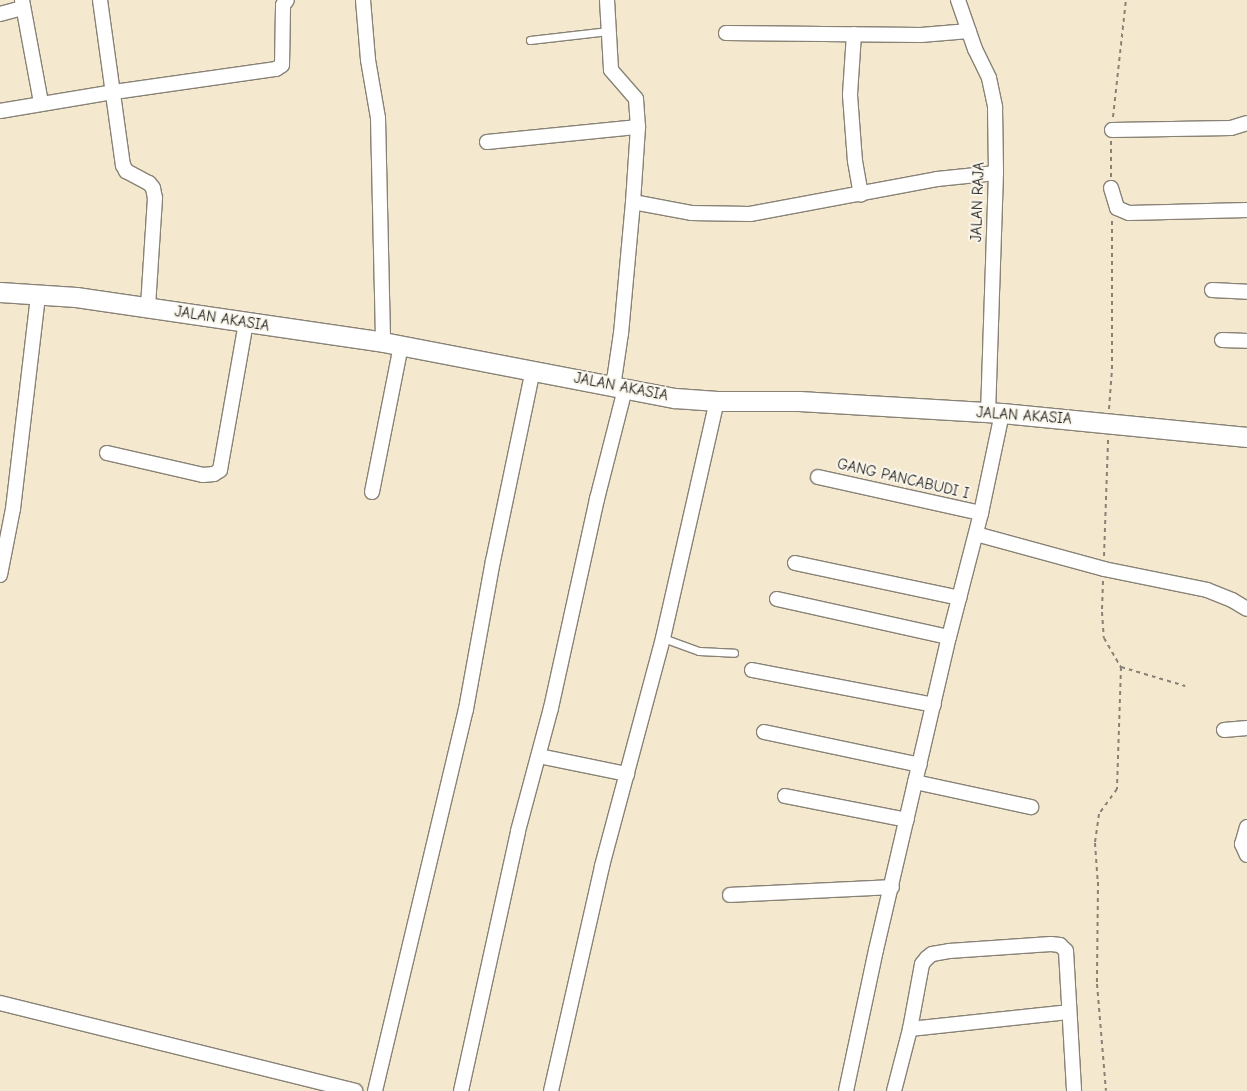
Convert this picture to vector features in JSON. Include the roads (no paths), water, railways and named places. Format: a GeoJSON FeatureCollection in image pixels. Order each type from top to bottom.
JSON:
{"type":"FeatureCollection","features":[{"type":"Feature","properties":{"kind":"street"},"geometry":{"type":"LineString","coordinates":[[100,0],[123,165],[126,171],[149,183],[153,188],[155,198],[148,307]]}},
{"type":"Feature","properties":{"kind":"street"},"geometry":{"type":"LineString","coordinates":[[0,111],[114,92],[276,70],[282,65],[283,5],[287,0]]}},
{"type":"Feature","properties":{"kind":"street"},"geometry":{"type":"LineString","coordinates":[[363,0],[368,60],[378,118],[392,344],[372,492]]}},
{"type":"Feature","properties":{"kind":"street"},"geometry":{"type":"LineString","coordinates":[[461,1091],[518,831],[539,756],[597,500],[619,388],[621,334],[638,127],[636,99],[632,92],[617,79],[611,70],[607,0]]}},
{"type":"Feature","properties":{"kind":"street","name":"JALAN RAJA"},"geometry":{"type":"LineString","coordinates":[[846,1091],[915,782],[949,637],[981,513],[995,413],[995,107],[992,91],[958,0]]}},
{"type":"Feature","properties":{"kind":"street"},"geometry":{"type":"LineString","coordinates":[[0,14],[23,4],[41,103]]}},
{"type":"Feature","properties":{"kind":"street"},"geometry":{"type":"LineString","coordinates":[[726,33],[921,35],[969,31]]}},
{"type":"Feature","properties":{"kind":"street"},"geometry":{"type":"LineString","coordinates":[[854,34],[850,95],[855,161],[861,194]]}},
{"type":"Feature","properties":{"kind":"street"},"geometry":{"type":"LineString","coordinates":[[1112,130],[1231,128],[1247,123]]}},
{"type":"Feature","properties":{"kind":"street"},"geometry":{"type":"LineString","coordinates":[[487,142],[638,127]]}},
{"type":"Feature","properties":{"kind":"street"},"geometry":{"type":"LineString","coordinates":[[633,202],[691,213],[750,214],[937,179],[996,173]]}},
{"type":"Feature","properties":{"kind":"street"},"geometry":{"type":"LineString","coordinates":[[1111,188],[1117,208],[1129,213],[1247,210]]}},
{"type":"Feature","properties":{"kind":"street"},"geometry":{"type":"LineString","coordinates":[[1212,290],[1247,292]]}},
{"type":"Feature","properties":{"kind":"street","name":"JALAN AKASIA"},"geometry":{"type":"LineString","coordinates":[[0,292],[76,297],[392,344],[533,369],[675,398],[717,401],[799,401],[995,413],[1109,422],[1247,437]]}},
{"type":"Feature","properties":{"kind":"street"},"geometry":{"type":"LineString","coordinates":[[0,574],[13,509],[38,295]]}},
{"type":"Feature","properties":{"kind":"street"},"geometry":{"type":"LineString","coordinates":[[107,453],[203,475],[214,474],[220,470],[246,323]]}},
{"type":"Feature","properties":{"kind":"street"},"geometry":{"type":"LineString","coordinates":[[1222,340],[1247,341]]}},
{"type":"Feature","properties":{"kind":"street"},"geometry":{"type":"LineString","coordinates":[[375,1091],[466,709],[493,561],[533,369]]}},
{"type":"Feature","properties":{"kind":"street"},"geometry":{"type":"LineString","coordinates":[[551,1091],[602,866],[663,638],[717,401]]}},
{"type":"Feature","properties":{"kind":"street","name":"GANG PANCABUDI I"},"geometry":{"type":"LineString","coordinates":[[818,477],[981,513]]}},
{"type":"Feature","properties":{"kind":"street"},"geometry":{"type":"LineString","coordinates":[[976,534],[1104,569],[1207,590],[1232,600],[1247,609]]}},
{"type":"Feature","properties":{"kind":"street"},"geometry":{"type":"LineString","coordinates":[[795,563],[959,598]]}},
{"type":"Feature","properties":{"kind":"street"},"geometry":{"type":"LineString","coordinates":[[777,599],[949,637]]}},
{"type":"Feature","properties":{"kind":"street"},"geometry":{"type":"LineString","coordinates":[[752,670],[934,705]]}},
{"type":"Feature","properties":{"kind":"street"},"geometry":{"type":"LineString","coordinates":[[1224,730],[1247,728]]}},
{"type":"Feature","properties":{"kind":"street"},"geometry":{"type":"LineString","coordinates":[[764,732],[920,765]]}},
{"type":"Feature","properties":{"kind":"street"},"geometry":{"type":"LineString","coordinates":[[539,756],[627,774]]}},
{"type":"Feature","properties":{"kind":"street"},"geometry":{"type":"LineString","coordinates":[[915,782],[1031,807]]}},
{"type":"Feature","properties":{"kind":"street"},"geometry":{"type":"LineString","coordinates":[[785,796],[907,820]]}},
{"type":"Feature","properties":{"kind":"street"},"geometry":{"type":"LineString","coordinates":[[1247,827],[1242,844],[1247,855]]}},
{"type":"Feature","properties":{"kind":"street"},"geometry":{"type":"LineString","coordinates":[[730,895],[892,887]]}},
{"type":"Feature","properties":{"kind":"street"},"geometry":{"type":"LineString","coordinates":[[894,1091],[910,1029],[922,964],[932,954],[949,951],[1050,944],[1060,945],[1066,951],[1074,1091]]}},
{"type":"Feature","properties":{"kind":"street"},"geometry":{"type":"LineString","coordinates":[[0,1003],[355,1091]]}},
{"type":"Feature","properties":{"kind":"street"},"geometry":{"type":"LineString","coordinates":[[910,1029],[1068,1012]]}},
{"type":"Feature","properties":{"kind":"lane"},"geometry":{"type":"LineString","coordinates":[[530,40],[608,31]]}},
{"type":"Feature","properties":{"kind":"lane"},"geometry":{"type":"LineString","coordinates":[[663,638],[699,651],[734,653]]}}]}
